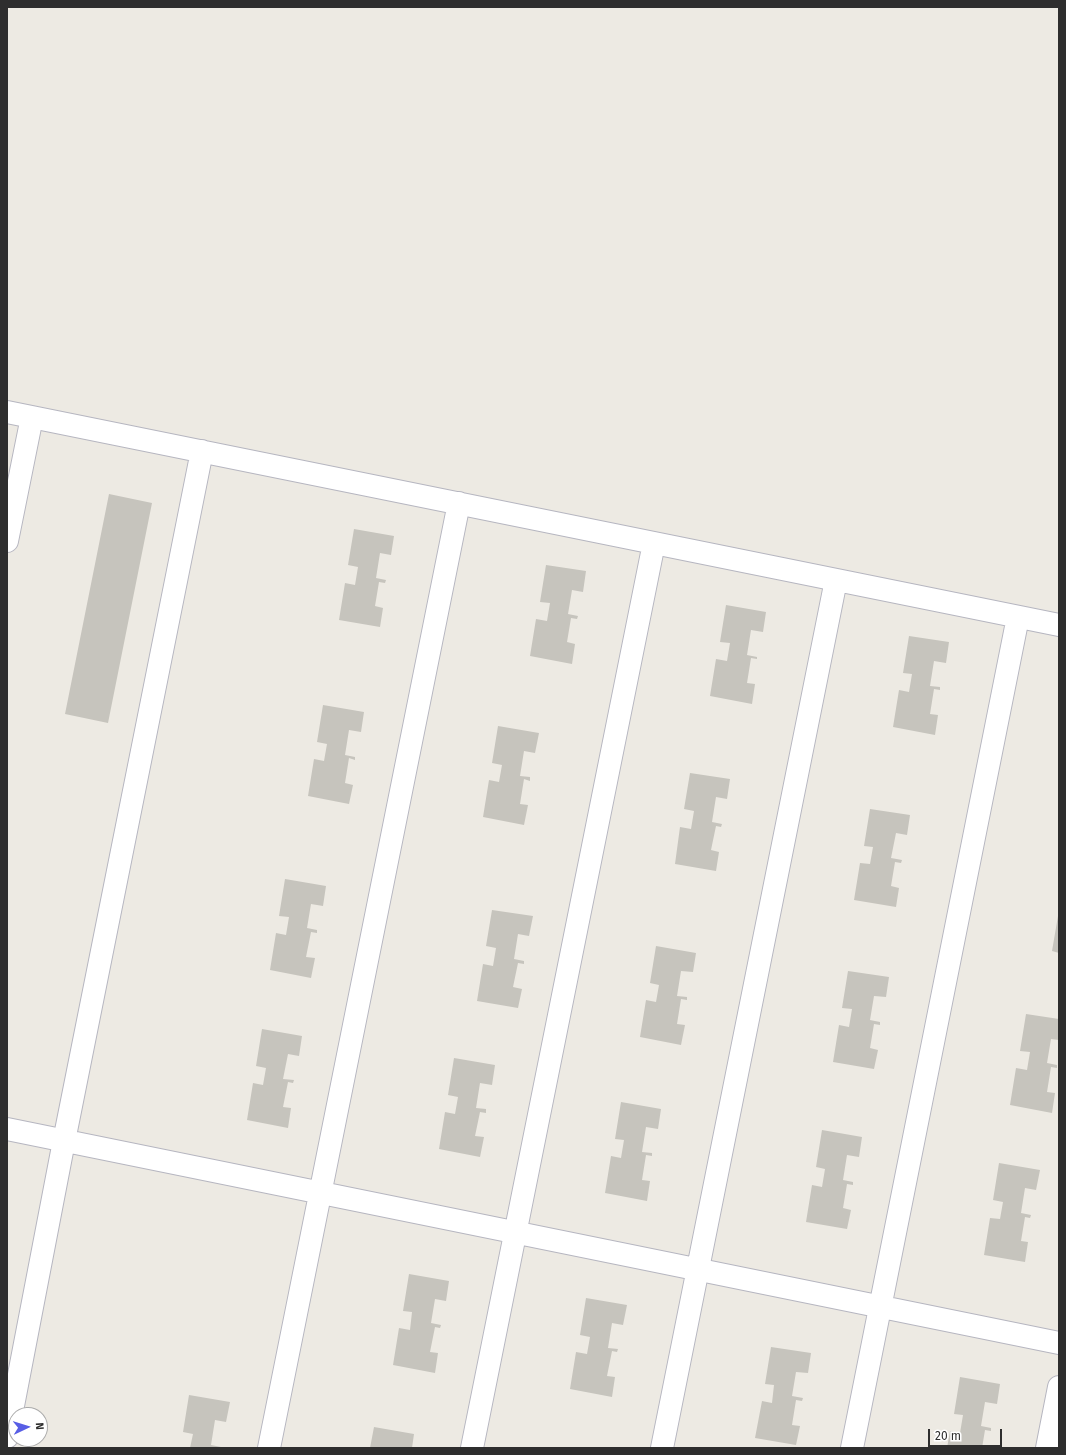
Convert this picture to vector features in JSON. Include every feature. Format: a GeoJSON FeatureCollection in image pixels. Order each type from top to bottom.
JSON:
{"type":"FeatureCollection","features":[{"type":"Feature","properties":{"kind":"street"},"geometry":{"type":"LineString","coordinates":[[7,412],[1059,625]]}},
{"type":"Feature","properties":{"kind":"street"},"geometry":{"type":"LineString","coordinates":[[7,541],[32,417]]}},
{"type":"Feature","properties":{"kind":"street"},"geometry":{"type":"LineString","coordinates":[[7,1437],[64,1141],[202,451]]}},
{"type":"Feature","properties":{"kind":"street"},"geometry":{"type":"LineString","coordinates":[[269,1448],[459,503]]}},
{"type":"Feature","properties":{"kind":"street"},"geometry":{"type":"LineString","coordinates":[[472,1448],[654,543]]}},
{"type":"Feature","properties":{"kind":"street"},"geometry":{"type":"LineString","coordinates":[[662,1448],[836,580]]}},
{"type":"Feature","properties":{"kind":"street"},"geometry":{"type":"LineString","coordinates":[[852,1448],[1018,617]]}},
{"type":"Feature","properties":{"kind":"street"},"geometry":{"type":"LineString","coordinates":[[7,1129],[1059,1343]]}},
{"type":"Feature","properties":{"kind":"street"},"geometry":{"type":"LineString","coordinates":[[1047,1448],[1059,1387]]}},
{"type":"Feature","properties":{"kind":"building"},"geometry":{"type":"Polygon","coordinates":[[[109,494],[152,503],[108,723],[65,714],[109,494]]]}},
{"type":"Feature","properties":{"kind":"building"},"geometry":{"type":"Polygon","coordinates":[[[354,529],[394,536],[391,555],[380,553],[376,578],[386,580],[385,583],[379,582],[375,606],[383,608],[380,627],[339,620],[345,583],[355,585],[358,567],[348,565],[354,529]]]}},
{"type":"Feature","properties":{"kind":"building"},"geometry":{"type":"Polygon","coordinates":[[[546,565],[586,571],[583,592],[572,590],[568,614],[578,616],[577,619],[571,618],[567,642],[575,644],[572,664],[530,656],[536,619],[547,621],[550,603],[540,602],[546,565]]]}},
{"type":"Feature","properties":{"kind":"building"},"geometry":{"type":"Polygon","coordinates":[[[726,605],[766,612],[763,632],[751,630],[747,655],[757,657],[757,659],[751,658],[747,683],[755,684],[752,704],[710,696],[716,659],[727,661],[730,643],[720,642],[726,605]]]}},
{"type":"Feature","properties":{"kind":"building"},"geometry":{"type":"Polygon","coordinates":[[[909,636],[949,642],[946,663],[934,661],[930,686],[940,687],[940,690],[934,689],[930,714],[938,715],[935,735],[893,727],[899,690],[909,692],[912,674],[903,673],[909,636]]]}},
{"type":"Feature","properties":{"kind":"building"},"geometry":{"type":"Polygon","coordinates":[[[323,705],[364,712],[361,732],[349,730],[345,755],[355,757],[355,760],[349,758],[345,783],[353,785],[349,804],[308,796],[314,759],[324,761],[327,744],[317,742],[323,705]]]}},
{"type":"Feature","properties":{"kind":"building"},"geometry":{"type":"Polygon","coordinates":[[[498,726],[539,733],[535,753],[524,751],[520,776],[530,777],[530,781],[524,779],[520,804],[528,805],[524,825],[483,817],[489,780],[499,782],[502,765],[492,763],[498,726]]]}},
{"type":"Feature","properties":{"kind":"building"},"geometry":{"type":"Polygon","coordinates":[[[690,773],[730,779],[727,799],[716,797],[712,822],[722,824],[721,827],[716,826],[711,850],[719,852],[716,871],[675,864],[680,827],[691,829],[694,811],[684,809],[690,773]]]}},
{"type":"Feature","properties":{"kind":"building"},"geometry":{"type":"Polygon","coordinates":[[[870,809],[910,815],[907,835],[896,833],[891,858],[902,860],[901,863],[895,862],[891,886],[899,888],[896,907],[854,900],[860,863],[870,864],[873,847],[864,846],[870,809]]]}},
{"type":"Feature","properties":{"kind":"building"},"geometry":{"type":"Polygon","coordinates":[[[285,879],[326,886],[323,906],[311,904],[307,928],[317,930],[317,933],[311,932],[306,957],[315,958],[311,978],[270,970],[276,933],[286,935],[289,917],[279,916],[285,879]]]}},
{"type":"Feature","properties":{"kind":"building"},"geometry":{"type":"Polygon","coordinates":[[[492,910],[533,916],[529,936],[518,934],[514,959],[524,961],[524,964],[518,963],[513,987],[522,989],[518,1008],[477,1001],[483,964],[493,966],[496,948],[486,946],[492,910]]]}},
{"type":"Feature","properties":{"kind":"building"},"geometry":{"type":"Polygon","coordinates":[[[1059,916],[1059,953],[1052,951],[1059,916]]]}},
{"type":"Feature","properties":{"kind":"building"},"geometry":{"type":"Polygon","coordinates":[[[656,946],[696,953],[693,972],[681,971],[677,996],[687,997],[687,1000],[681,999],[677,1024],[685,1025],[681,1045],[640,1037],[646,1000],[656,1002],[659,985],[650,983],[656,946]]]}},
{"type":"Feature","properties":{"kind":"building"},"geometry":{"type":"Polygon","coordinates":[[[848,971],[889,977],[886,997],[874,996],[870,1020],[880,1022],[880,1025],[874,1024],[870,1048],[878,1050],[874,1069],[833,1062],[839,1025],[849,1027],[852,1009],[842,1008],[848,971]]]}},
{"type":"Feature","properties":{"kind":"building"},"geometry":{"type":"Polygon","coordinates":[[[1026,1014],[1059,1019],[1059,1040],[1051,1039],[1047,1063],[1057,1065],[1057,1068],[1051,1067],[1047,1092],[1055,1093],[1052,1113],[1010,1105],[1016,1068],[1027,1070],[1030,1052],[1020,1051],[1026,1014]]]}},
{"type":"Feature","properties":{"kind":"building"},"geometry":{"type":"Polygon","coordinates":[[[262,1029],[302,1036],[299,1056],[288,1054],[283,1079],[294,1080],[293,1083],[288,1082],[283,1107],[291,1108],[288,1128],[247,1120],[253,1083],[263,1085],[266,1068],[256,1066],[262,1029]]]}},
{"type":"Feature","properties":{"kind":"building"},"geometry":{"type":"Polygon","coordinates":[[[454,1058],[495,1065],[492,1085],[480,1083],[476,1108],[486,1109],[486,1113],[480,1112],[475,1136],[484,1137],[480,1157],[439,1149],[445,1112],[455,1114],[458,1097],[448,1095],[454,1058]]]}},
{"type":"Feature","properties":{"kind":"building"},"geometry":{"type":"Polygon","coordinates":[[[621,1102],[661,1109],[658,1129],[646,1127],[642,1152],[652,1153],[652,1156],[646,1155],[642,1180],[650,1181],[647,1201],[605,1193],[611,1156],[621,1158],[624,1140],[615,1139],[621,1102]]]}},
{"type":"Feature","properties":{"kind":"building"},"geometry":{"type":"Polygon","coordinates":[[[822,1130],[862,1137],[859,1157],[847,1155],[843,1180],[853,1182],[853,1185],[847,1184],[843,1208],[851,1210],[847,1229],[806,1222],[812,1185],[822,1187],[825,1169],[816,1167],[822,1130]]]}},
{"type":"Feature","properties":{"kind":"building"},"geometry":{"type":"Polygon","coordinates":[[[999,1163],[1040,1170],[1036,1190],[1025,1188],[1021,1213],[1031,1215],[1030,1218],[1025,1217],[1021,1241],[1028,1242],[1025,1262],[984,1255],[990,1218],[1000,1219],[1003,1202],[993,1200],[999,1163]]]}},
{"type":"Feature","properties":{"kind":"building"},"geometry":{"type":"Polygon","coordinates":[[[409,1274],[449,1281],[446,1301],[435,1299],[431,1323],[441,1325],[440,1328],[435,1327],[430,1352],[438,1353],[435,1373],[393,1365],[399,1328],[410,1330],[412,1312],[403,1311],[409,1274]]]}},
{"type":"Feature","properties":{"kind":"building"},"geometry":{"type":"Polygon","coordinates":[[[586,1298],[627,1305],[623,1325],[612,1323],[608,1348],[618,1349],[617,1352],[612,1351],[607,1376],[615,1377],[612,1397],[570,1389],[576,1352],[587,1354],[590,1337],[580,1335],[586,1298]]]}},
{"type":"Feature","properties":{"kind":"building"},"geometry":{"type":"Polygon","coordinates":[[[771,1347],[811,1353],[808,1373],[796,1372],[792,1396],[803,1398],[802,1401],[796,1400],[792,1425],[800,1426],[796,1445],[755,1438],[762,1401],[772,1403],[774,1385],[765,1384],[771,1347]]]}},
{"type":"Feature","properties":{"kind":"building"},"geometry":{"type":"Polygon","coordinates":[[[960,1377],[1000,1384],[997,1404],[985,1402],[981,1426],[991,1428],[991,1431],[985,1430],[982,1448],[947,1448],[950,1431],[960,1433],[963,1415],[954,1414],[960,1377]]]}},
{"type":"Feature","properties":{"kind":"building"},"geometry":{"type":"Polygon","coordinates":[[[189,1395],[230,1402],[226,1422],[215,1420],[211,1445],[221,1448],[190,1448],[193,1434],[183,1432],[189,1395]]]}},
{"type":"Feature","properties":{"kind":"building"},"geometry":{"type":"Polygon","coordinates":[[[374,1427],[414,1434],[412,1448],[370,1448],[374,1427]]]}}]}
